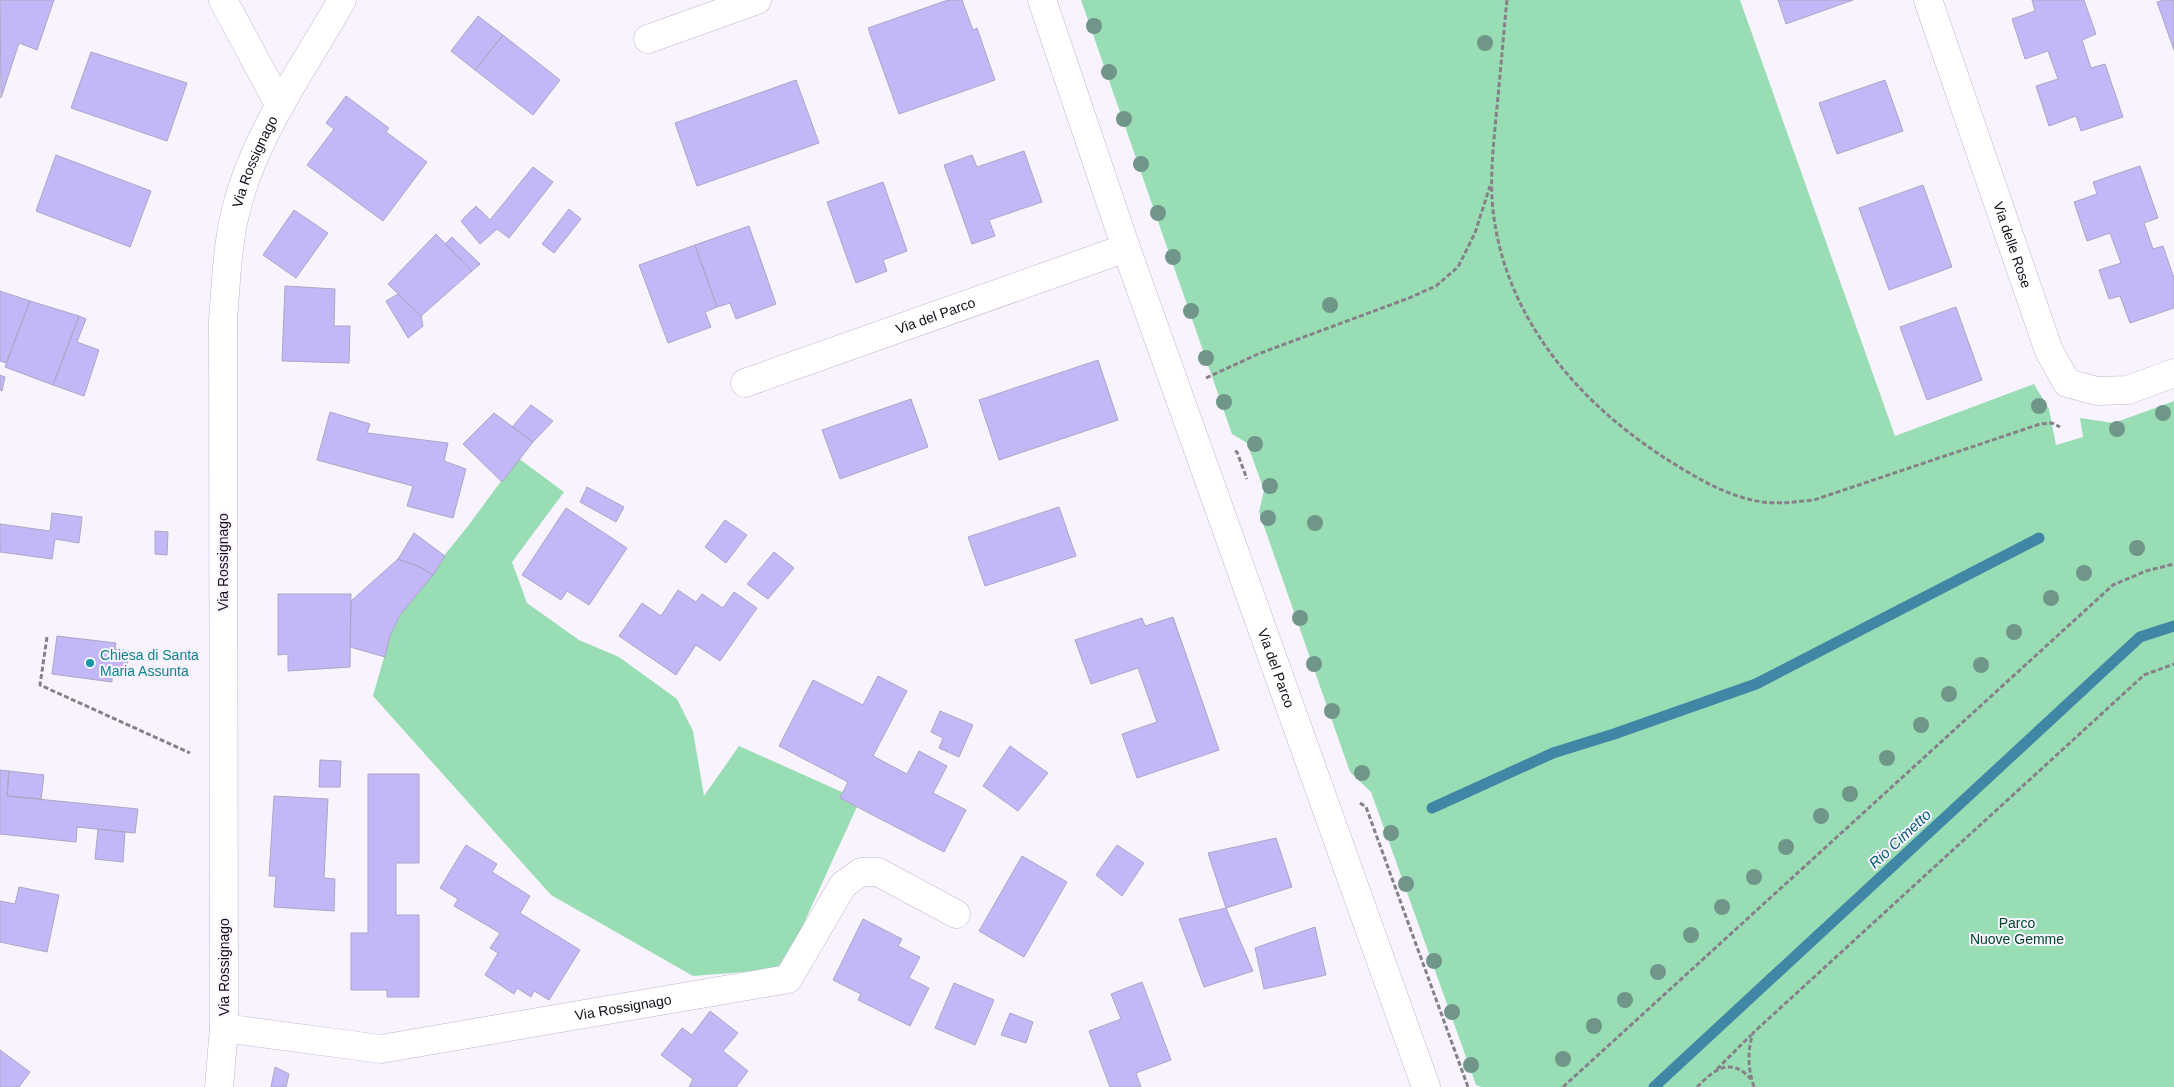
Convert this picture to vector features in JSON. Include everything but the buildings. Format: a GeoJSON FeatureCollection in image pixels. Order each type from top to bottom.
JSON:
{"type":"FeatureCollection","features":[{"type":"Feature","properties":{"kind":"street","name":"Via Rossignago"},"geometry":{"type":"LineString","coordinates":[[222,0],[280,106]]}},
{"type":"Feature","properties":{"kind":"street","name":"Via Rossignago"},"geometry":{"type":"LineString","coordinates":[[218,1087],[224,1028],[223,320],[228,253],[235,212],[258,151],[280,106],[342,0]]}},
{"type":"Feature","properties":{"kind":"street"},"geometry":{"type":"LineString","coordinates":[[648,40],[757,0]]}},
{"type":"Feature","properties":{"kind":"street","name":"Via del Parco"},"geometry":{"type":"LineString","coordinates":[[1042,0],[1126,248],[1426,1087]]}},
{"type":"Feature","properties":{"kind":"street","name":"Via delle Rose"},"geometry":{"type":"LineString","coordinates":[[1928,0],[2049,351],[2067,383],[2097,391],[2128,390],[2174,373]]}},
{"type":"Feature","properties":{"kind":"street","name":"Via del Parco"},"geometry":{"type":"LineString","coordinates":[[745,383],[1126,248]]}},
{"type":"Feature","properties":{"kind":"street","name":"Via Rossignago"},"geometry":{"type":"LineString","coordinates":[[224,1028],[380,1049],[788,979],[843,885],[861,872],[878,872],[956,914]]}},
{"type":"Feature","properties":{"kind":"path"},"geometry":{"type":"LineString","coordinates":[[1201,380],[1258,354],[1409,298],[1436,286],[1458,267],[1475,233],[1490,184],[1507,0]]}},
{"type":"Feature","properties":{"kind":"path"},"geometry":{"type":"LineString","coordinates":[[1490,184],[1500,252],[1516,298],[1547,350],[1590,400],[1643,444],[1696,477],[1732,494],[1761,502],[1788,503],[1814,500],[2040,424],[2052,423],[2060,426]]}},
{"type":"Feature","properties":{"kind":"path"},"geometry":{"type":"LineString","coordinates":[[1563,1087],[2112,585],[2146,571],[2174,564]]}},
{"type":"Feature","properties":{"kind":"path"},"geometry":{"type":"LineString","coordinates":[[47,637],[40,685],[190,752]]}},
{"type":"Feature","properties":{"kind":"path"},"geometry":{"type":"LineString","coordinates":[[1697,1087],[1753,1033],[2144,675],[2174,664]]}},
{"type":"Feature","properties":{"kind":"path"},"geometry":{"type":"LineString","coordinates":[[1753,1033],[1749,1045],[1748,1062],[1754,1087]]}},
{"type":"Feature","properties":{"kind":"path"},"geometry":{"type":"LineString","coordinates":[[1717,1069],[1737,1068],[1743,1070],[1751,1079]]}},
{"type":"Feature","properties":{"kind":"green space","name":"Parco Nuove Gemme"},"geometry":{"type":"Polygon","coordinates":[[[1081,0],[1740,0],[1895,436],[2034,384],[2049,409],[2056,445],[2083,437],[2080,418],[2114,423],[2174,401],[2174,1087],[1482,1087],[1476,1085],[1371,792],[1350,772],[1259,512],[1264,490],[1247,443],[1232,434],[1081,0]]]}},
{"type":"Feature","properties":{"kind":"green space"},"geometry":{"type":"Polygon","coordinates":[[[518,458],[564,492],[512,562],[527,603],[579,640],[619,657],[677,699],[693,731],[704,796],[739,746],[860,800],[783,969],[693,976],[551,895],[373,696],[396,615],[468,526],[518,458]]]}},
{"type":"Feature","properties":{"kind":"waterway"},"geometry":{"type":"LineString","coordinates":[[1432,808],[1553,753],[1614,734],[1756,684],[2039,538]]}},
{"type":"Feature","properties":{"kind":"waterway","name":"Rio Cimetto"},"geometry":{"type":"LineString","coordinates":[[1654,1087],[2140,637],[2174,626]]}},
{"type":"Feature","properties":{"kind":"place","name":"Chiesa di Santa Maria Assunta"},"geometry":{"type":"Point","coordinates":[90,663]}}]}
